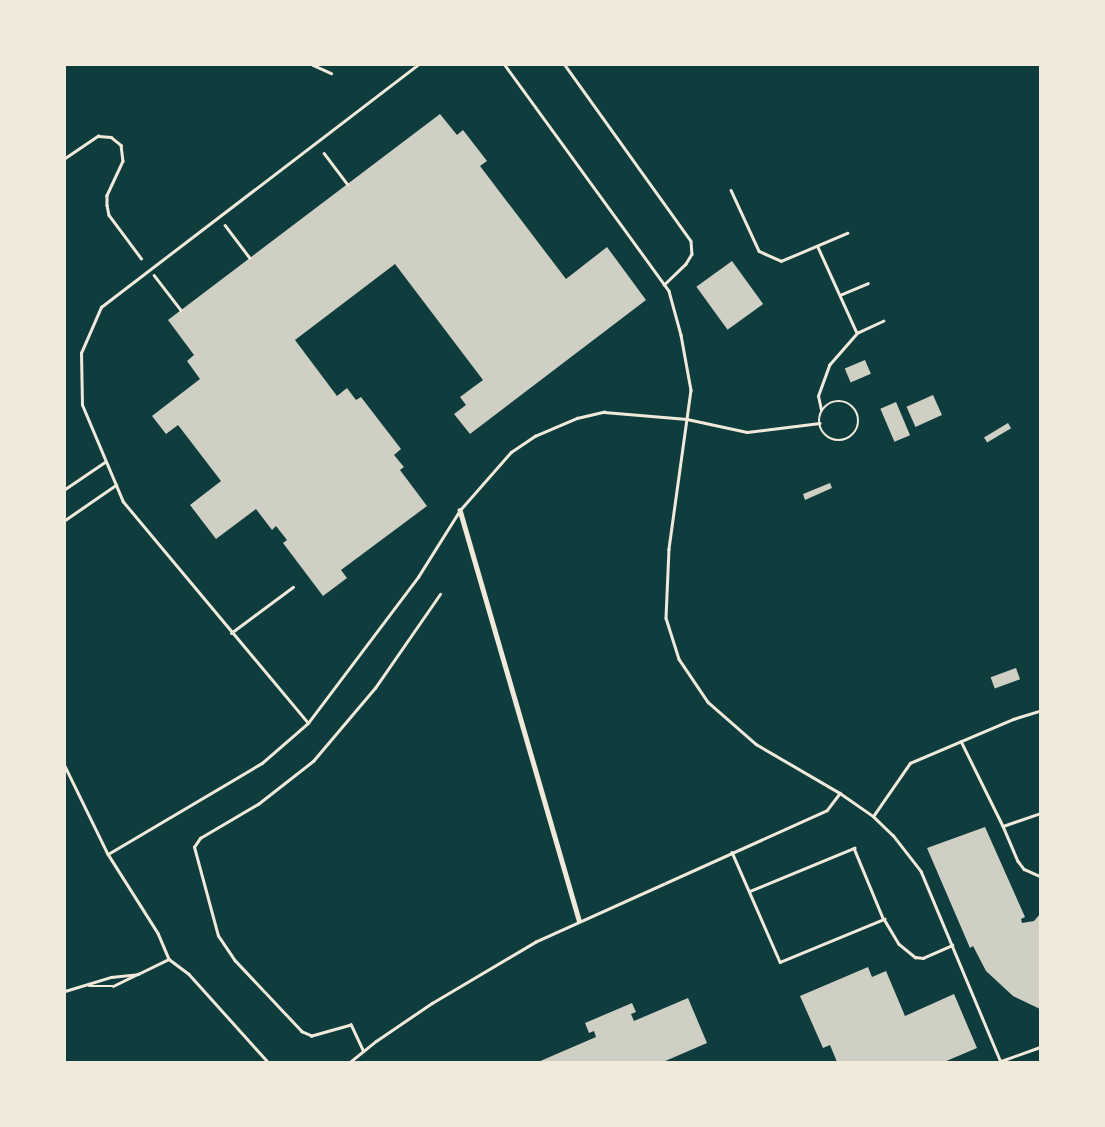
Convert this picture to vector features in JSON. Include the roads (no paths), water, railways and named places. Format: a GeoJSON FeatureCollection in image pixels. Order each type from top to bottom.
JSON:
{"type":"FeatureCollection","features":[{"type":"Feature","properties":{"kind":"street"},"geometry":{"type":"LineString","coordinates":[[460,510],[579,920]]}},
{"type":"Feature","properties":{"kind":"lane"},"geometry":{"type":"LineString","coordinates":[[308,723],[123,502],[82,405],[81,353],[102,307],[417,65]]}},
{"type":"Feature","properties":{"kind":"lane"},"geometry":{"type":"LineString","coordinates":[[505,65],[664,285],[681,335],[691,390],[669,549],[666,618],[679,659],[708,702],[757,744],[841,793],[873,816],[921,871],[1001,1062],[1040,1047]]}},
{"type":"Feature","properties":{"kind":"lane"},"geometry":{"type":"LineString","coordinates":[[565,65],[691,241],[691,254],[686,264],[664,285]]}},
{"type":"Feature","properties":{"kind":"lane"},"geometry":{"type":"LineString","coordinates":[[832,401],[845,401],[856,409],[859,422],[854,435],[836,441],[824,435],[819,423],[821,410],[832,401]]}},
{"type":"Feature","properties":{"kind":"lane"},"geometry":{"type":"LineString","coordinates":[[108,854],[262,763],[308,723],[418,578],[460,510],[511,452],[562,424],[604,412],[687,419],[747,432],[786,430],[819,423]]}},
{"type":"Feature","properties":{"kind":"lane"},"geometry":{"type":"LineString","coordinates":[[65,489],[105,462]]}},
{"type":"Feature","properties":{"kind":"lane"},"geometry":{"type":"LineString","coordinates":[[65,520],[116,485]]}},
{"type":"Feature","properties":{"kind":"lane"},"geometry":{"type":"LineString","coordinates":[[231,633],[293,587]]}},
{"type":"Feature","properties":{"kind":"lane"},"geometry":{"type":"LineString","coordinates":[[363,1051],[351,1024],[312,1036],[302,1032],[235,961],[218,936],[194,847],[200,838],[258,804],[313,761],[365,701],[440,594]]}},
{"type":"Feature","properties":{"kind":"lane"},"geometry":{"type":"LineString","coordinates":[[873,816],[910,763],[1013,719],[1040,712]]}},
{"type":"Feature","properties":{"kind":"lane"},"geometry":{"type":"LineString","coordinates":[[961,741],[1018,861],[1024,869],[1040,876]]}},
{"type":"Feature","properties":{"kind":"lane"},"geometry":{"type":"LineString","coordinates":[[65,766],[108,854],[158,933],[169,959],[189,974],[268,1062]]}},
{"type":"Feature","properties":{"kind":"lane"},"geometry":{"type":"LineString","coordinates":[[350,1062],[432,1003],[535,942],[827,810],[841,793]]}},
{"type":"Feature","properties":{"kind":"lane"},"geometry":{"type":"LineString","coordinates":[[1003,826],[1040,813]]}},
{"type":"Feature","properties":{"kind":"lane"},"geometry":{"type":"LineString","coordinates":[[750,891],[855,848],[884,919],[899,944],[915,957],[923,958],[952,945]]}},
{"type":"Feature","properties":{"kind":"lane"},"geometry":{"type":"LineString","coordinates":[[732,852],[780,962],[884,919]]}},
{"type":"Feature","properties":{"kind":"lane"},"geometry":{"type":"LineString","coordinates":[[88,986],[113,986],[169,959]]}},
{"type":"Feature","properties":{"kind":"lane"},"geometry":{"type":"LineString","coordinates":[[65,991],[111,977],[138,974]]}}]}
